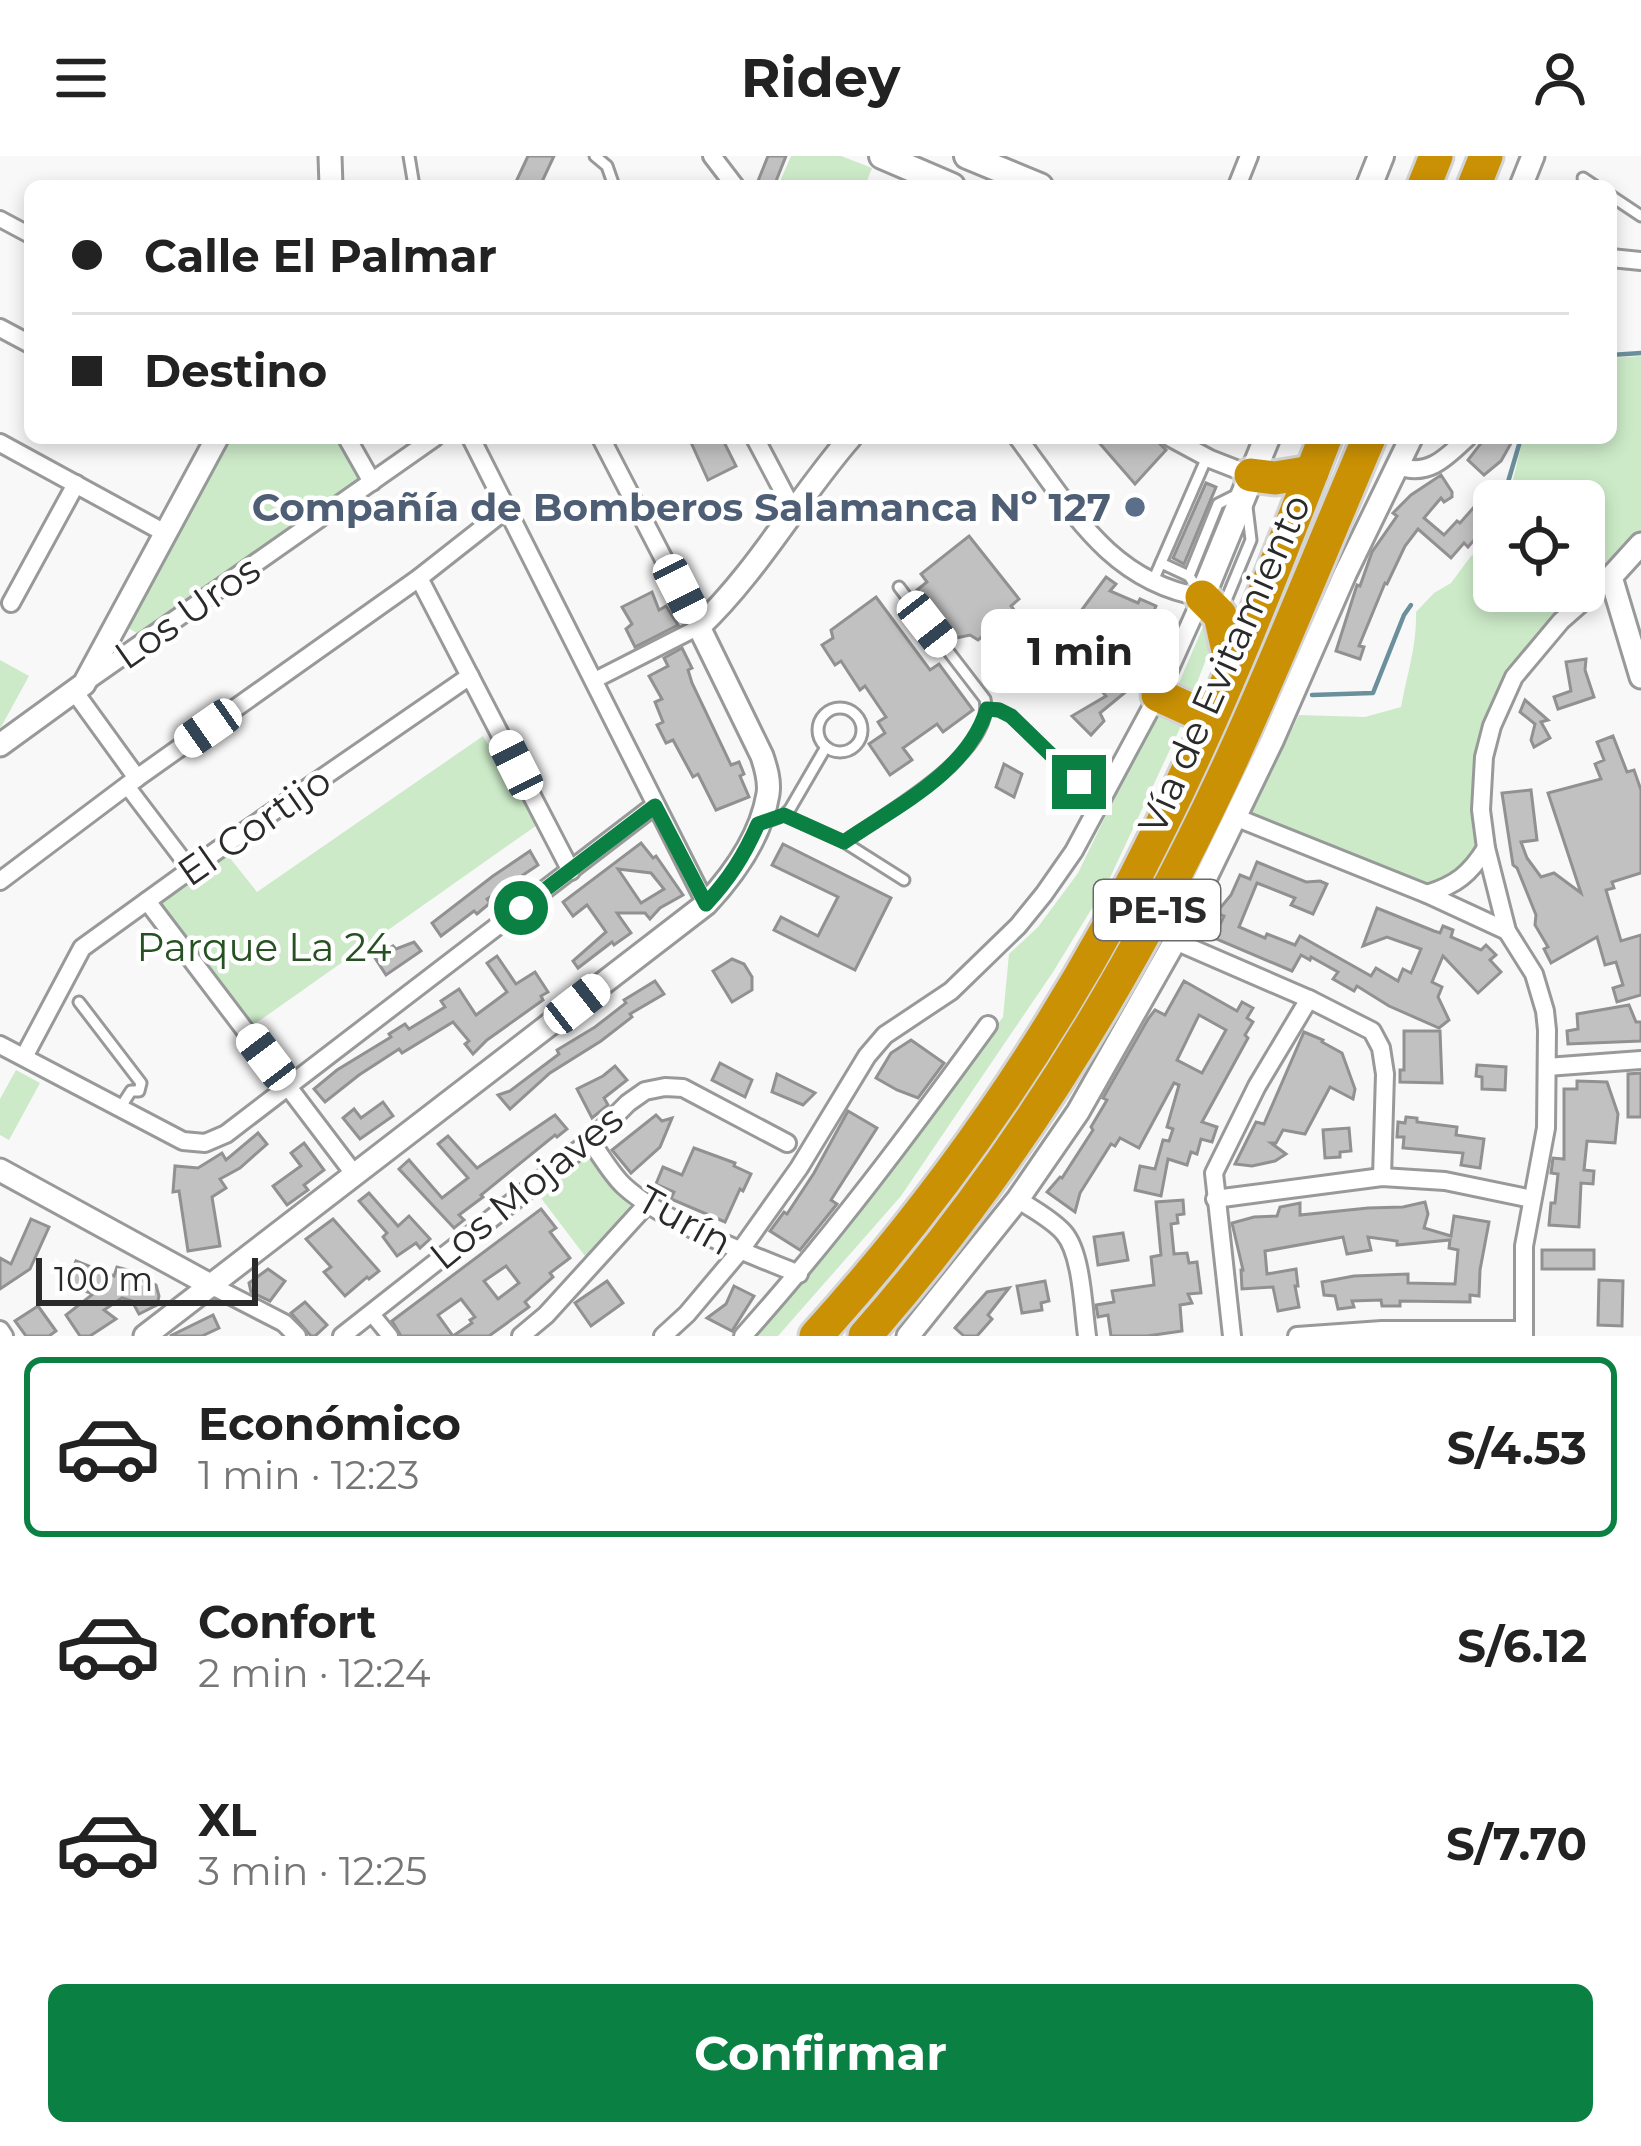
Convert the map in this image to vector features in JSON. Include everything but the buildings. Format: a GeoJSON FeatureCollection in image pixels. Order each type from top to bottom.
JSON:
{"type":"FeatureCollection","features":[{"type":"Feature","properties":{"kind":"highway","name":"Vía de Evitamiento"},"geometry":{"type":"LineString","coordinates":[[816,1336],[939,1187],[1042,1038],[1136,876],[1232,669],[1264,549],[1312,472],[1323,444]]}},
{"type":"Feature","properties":{"kind":"highway","name":"Vía de Evitamiento"},"geometry":{"type":"LineString","coordinates":[[865,1336],[1011,1148],[1127,964],[1224,777],[1366,444]]}},
{"type":"Feature","properties":{"kind":"highway"},"geometry":{"type":"LineString","coordinates":[[1248,483],[1312,472]]}},
{"type":"Feature","properties":{"kind":"highway"},"geometry":{"type":"LineString","coordinates":[[1204,596],[1232,669]]}},
{"type":"Feature","properties":{"kind":"highway"},"geometry":{"type":"LineString","coordinates":[[1158,695],[1211,719]]}},
{"type":"Feature","properties":{"kind":"main road"},"geometry":{"type":"LineString","coordinates":[[882,156],[938,180]]}},
{"type":"Feature","properties":{"kind":"main road"},"geometry":{"type":"LineString","coordinates":[[967,156],[1017,180]]}},
{"type":"Feature","properties":{"kind":"main road"},"geometry":{"type":"LineString","coordinates":[[1204,596],[1264,444]]}},
{"type":"Feature","properties":{"kind":"street"},"geometry":{"type":"LineString","coordinates":[[712,156],[730,180]]}},
{"type":"Feature","properties":{"kind":"street"},"geometry":{"type":"LineString","coordinates":[[0,443],[165,533]]}},
{"type":"Feature","properties":{"kind":"street"},"geometry":{"type":"LineString","coordinates":[[190,869],[132,782],[79,687],[165,533],[208,444]]}},
{"type":"Feature","properties":{"kind":"street"},"geometry":{"type":"LineString","coordinates":[[351,444],[373,482]]}},
{"type":"Feature","properties":{"kind":"street","name":"Los Uros"},"geometry":{"type":"LineString","coordinates":[[0,745],[426,444]]}},
{"type":"Feature","properties":{"kind":"street"},"geometry":{"type":"LineString","coordinates":[[474,444],[706,904]]}},
{"type":"Feature","properties":{"kind":"street"},"geometry":{"type":"LineString","coordinates":[[145,1336],[706,904],[743,858],[768,794],[762,756],[605,444]]}},
{"type":"Feature","properties":{"kind":"street"},"geometry":{"type":"LineString","coordinates":[[757,444],[793,510]]}},
{"type":"Feature","properties":{"kind":"street"},"geometry":{"type":"LineString","coordinates":[[593,681],[699,627],[731,596],[845,444]]}},
{"type":"Feature","properties":{"kind":"street"},"geometry":{"type":"LineString","coordinates":[[663,1336],[740,1251],[876,1046],[951,991],[1044,894],[1074,851],[1158,695],[1204,596],[1182,594],[1157,572],[1110,556],[1023,444]]}},
{"type":"Feature","properties":{"kind":"street"},"geometry":{"type":"LineString","coordinates":[[1182,444],[1248,483]]}},
{"type":"Feature","properties":{"kind":"street"},"geometry":{"type":"LineString","coordinates":[[908,1336],[1018,1199],[1078,1112],[1175,941],[1408,444]]}},
{"type":"Feature","properties":{"kind":"street"},"geometry":{"type":"LineString","coordinates":[[1398,466],[1427,470],[1461,444]]}},
{"type":"Feature","properties":{"kind":"street"},"geometry":{"type":"LineString","coordinates":[[11,603],[76,484]]}},
{"type":"Feature","properties":{"kind":"street"},"geometry":{"type":"LineString","coordinates":[[0,881],[419,578],[508,508]]}},
{"type":"Feature","properties":{"kind":"street"},"geometry":{"type":"LineString","coordinates":[[1297,1336],[1382,1330],[1523,1333],[1522,1267],[1546,1128],[1545,1011],[1527,960],[1507,932],[1486,848],[1481,810],[1484,758],[1492,726],[1514,677],[1546,636],[1641,544]]}},
{"type":"Feature","properties":{"kind":"street"},"geometry":{"type":"LineString","coordinates":[[1611,577],[1641,677]]}},
{"type":"Feature","properties":{"kind":"street"},"geometry":{"type":"LineString","coordinates":[[419,578],[571,871]]}},
{"type":"Feature","properties":{"kind":"street"},"geometry":{"type":"LineString","coordinates":[[119,618],[128,636],[143,643]]}},
{"type":"Feature","properties":{"kind":"street","name":"El Cortijo"},"geometry":{"type":"LineString","coordinates":[[24,1058],[82,948],[470,676]]}},
{"type":"Feature","properties":{"kind":"street"},"geometry":{"type":"LineString","coordinates":[[0,1045],[183,1141],[205,1143],[226,1134],[655,806]]}},
{"type":"Feature","properties":{"kind":"street"},"geometry":{"type":"LineString","coordinates":[[1235,817],[1507,932]]}},
{"type":"Feature","properties":{"kind":"street"},"geometry":{"type":"LineString","coordinates":[[1426,894],[1452,886],[1472,871],[1486,848]]}},
{"type":"Feature","properties":{"kind":"street"},"geometry":{"type":"LineString","coordinates":[[147,901],[355,1175]]}},
{"type":"Feature","properties":{"kind":"street"},"geometry":{"type":"LineString","coordinates":[[1175,941],[1372,1031],[1382,1048],[1385,1074],[1382,1177]]}},
{"type":"Feature","properties":{"kind":"street"},"geometry":{"type":"LineString","coordinates":[[1232,1336],[1214,1173],[1257,1086],[1309,999]]}},
{"type":"Feature","properties":{"kind":"street"},"geometry":{"type":"LineString","coordinates":[[743,1336],[800,1274],[988,1025]]}},
{"type":"Feature","properties":{"kind":"street"},"geometry":{"type":"LineString","coordinates":[[1547,1067],[1641,1060]]}},
{"type":"Feature","properties":{"kind":"street","name":"Los Mojaves"},"geometry":{"type":"LineString","coordinates":[[342,1336],[590,1141],[645,1091],[683,1088],[787,1144]]}},
{"type":"Feature","properties":{"kind":"street","name":"Turín"},"geometry":{"type":"LineString","coordinates":[[590,1141],[622,1184],[648,1203],[740,1251],[800,1274]]}},
{"type":"Feature","properties":{"kind":"street"},"geometry":{"type":"LineString","coordinates":[[0,1170],[284,1323],[297,1336]]}},
{"type":"Feature","properties":{"kind":"street"},"geometry":{"type":"LineString","coordinates":[[1215,1198],[1382,1177],[1445,1181],[1532,1199]]}},
{"type":"Feature","properties":{"kind":"street"},"geometry":{"type":"LineString","coordinates":[[1018,1199],[1056,1226],[1071,1244],[1087,1336]]}},
{"type":"Feature","properties":{"kind":"street"},"geometry":{"type":"LineString","coordinates":[[521,1336],[648,1203]]}},
{"type":"Feature","properties":{"kind":"street"},"geometry":{"type":"LineString","coordinates":[[371,1313],[390,1336]]}},
{"type":"Feature","properties":{"kind":"lane"},"geometry":{"type":"LineString","coordinates":[[595,156],[607,166],[612,180]]}},
{"type":"Feature","properties":{"kind":"lane"},"geometry":{"type":"LineString","coordinates":[[1157,572],[1210,459]]}},
{"type":"Feature","properties":{"kind":"lane"},"geometry":{"type":"LineString","coordinates":[[1204,596],[1264,549],[1248,483]]}},
{"type":"Feature","properties":{"kind":"lane"},"geometry":{"type":"LineString","coordinates":[[844,842],[950,770],[981,728],[987,709],[985,699],[899,587]]}},
{"type":"Feature","properties":{"kind":"lane"},"geometry":{"type":"LineString","coordinates":[[845,708],[858,716],[863,729],[859,743],[847,752],[826,747],[818,727],[824,714],[845,708]]}},
{"type":"Feature","properties":{"kind":"lane"},"geometry":{"type":"LineString","coordinates":[[987,709],[1011,716],[1079,782]]}},
{"type":"Feature","properties":{"kind":"lane"},"geometry":{"type":"LineString","coordinates":[[758,824],[790,809],[826,747]]}},
{"type":"Feature","properties":{"kind":"lane"},"geometry":{"type":"LineString","coordinates":[[784,815],[844,842],[904,880]]}},
{"type":"Feature","properties":{"kind":"lane"},"geometry":{"type":"LineString","coordinates":[[79,1002],[142,1083],[142,1096],[127,1112]]}},
{"type":"Feature","properties":{"kind":"green space"},"geometry":{"type":"Polygon","coordinates":[[[791,156],[841,156],[872,168],[867,180],[781,180],[791,156]]]}},
{"type":"Feature","properties":{"kind":"green space"},"geometry":{"type":"Polygon","coordinates":[[[1641,356],[1641,534],[1605,571],[1605,480],[1513,480],[1522,444],[1617,444],[1617,358],[1641,356]]]}},
{"type":"Feature","properties":{"kind":"green space"},"geometry":{"type":"Polygon","coordinates":[[[220,444],[344,444],[364,479],[143,634],[127,627],[126,619],[220,444]]]}},
{"type":"Feature","properties":{"kind":"green space"},"geometry":{"type":"Polygon","coordinates":[[[1471,556],[1473,612],[1566,612],[1499,698],[1478,848],[1470,864],[1429,890],[1250,817],[1299,715],[1365,717],[1401,707],[1416,612],[1451,583],[1471,556]]]}},
{"type":"Feature","properties":{"kind":"green space"},"geometry":{"type":"Polygon","coordinates":[[[1205,622],[1212,644],[1191,698],[1176,690],[1205,622]]]}},
{"type":"Feature","properties":{"kind":"green space"},"geometry":{"type":"Polygon","coordinates":[[[0,660],[29,676],[1,727],[0,727],[0,660]]]}},
{"type":"Feature","properties":{"kind":"green space"},"geometry":{"type":"Polygon","coordinates":[[[1165,713],[1181,726],[1108,882],[1053,972],[901,1196],[778,1336],[756,1336],[1003,1017],[1009,954],[1038,927],[1078,873],[1151,722],[1165,713]]]}},
{"type":"Feature","properties":{"kind":"green space","name":"Parque La 24"},"geometry":{"type":"Polygon","coordinates":[[[483,736],[537,825],[252,1026],[160,901],[226,853],[257,892],[483,736]]]}},
{"type":"Feature","properties":{"kind":"green space"},"geometry":{"type":"Polygon","coordinates":[[[16,1070],[40,1083],[9,1140],[0,1135],[0,1099],[16,1070]]]}},
{"type":"Feature","properties":{"kind":"green space"},"geometry":{"type":"Polygon","coordinates":[[[586,1153],[632,1210],[585,1256],[534,1189],[586,1153]]]}},
{"type":"Feature","properties":{"kind":"waterway"},"geometry":{"type":"LineString","coordinates":[[1617,355],[1641,353]]}},
{"type":"Feature","properties":{"kind":"waterway"},"geometry":{"type":"LineString","coordinates":[[1509,480],[1519,444]]}},
{"type":"Feature","properties":{"kind":"waterway"},"geometry":{"type":"LineString","coordinates":[[1312,695],[1373,693],[1411,605]]}},
{"type":"Feature","properties":{"kind":"place","name":"Compañía de Bomberos Salamanca Nº 127"},"geometry":{"type":"Point","coordinates":[1135,507]}},
{"type":"Feature","properties":{"kind":"route"},"geometry":{"type":"LineString","coordinates":[[521,908],[655,806],[706,904],[743,858],[758,824],[784,815],[844,842],[950,770],[981,728],[987,709],[1011,716],[1079,782]]}}]}
